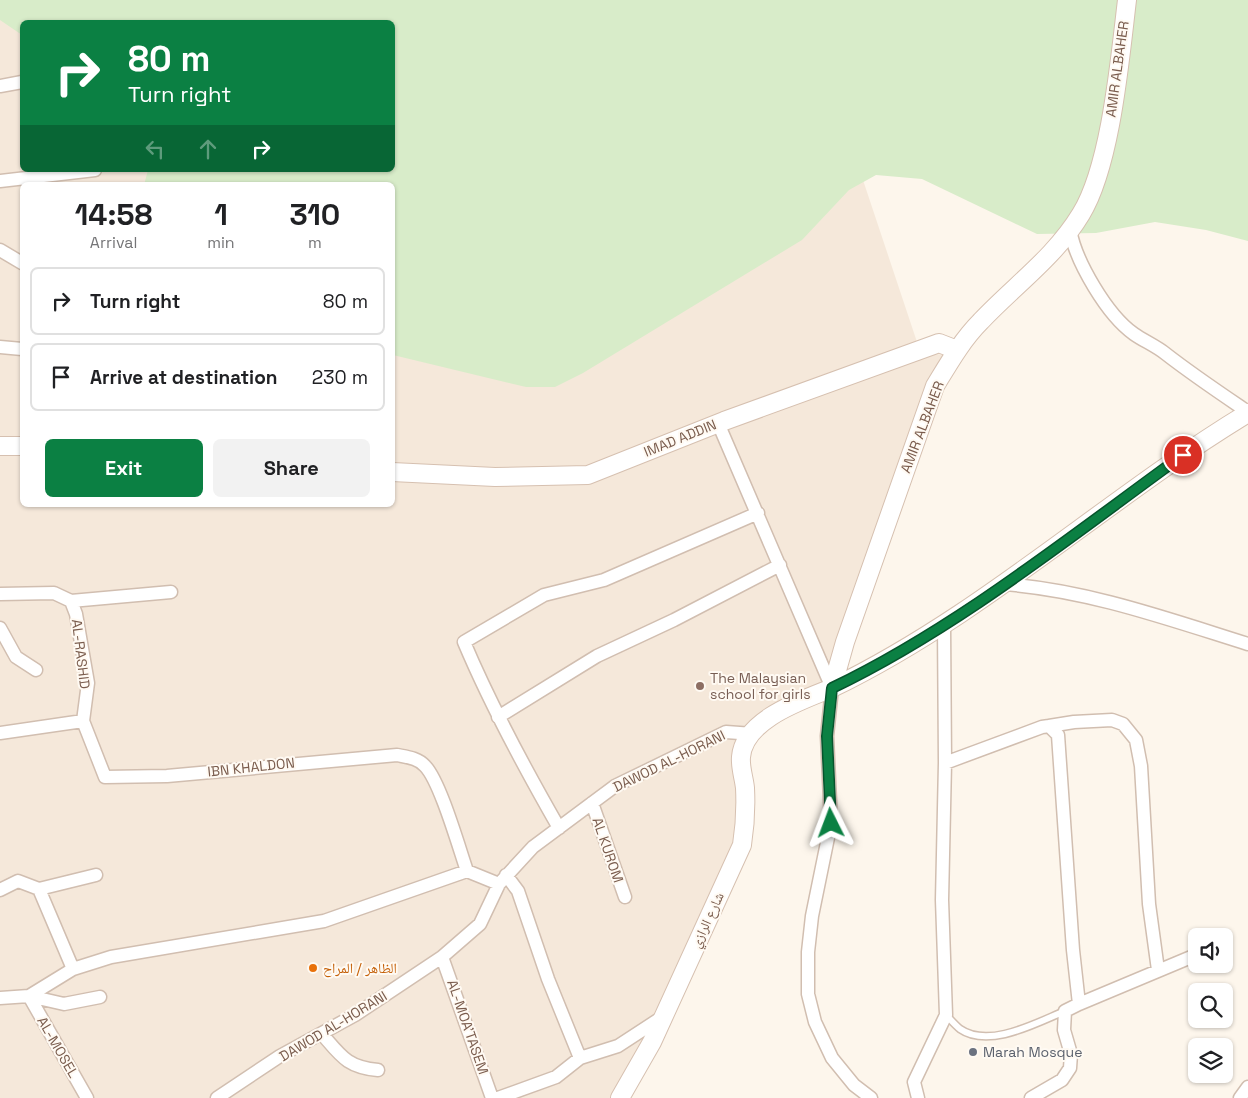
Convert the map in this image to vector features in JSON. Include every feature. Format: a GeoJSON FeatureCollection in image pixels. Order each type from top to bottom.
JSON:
{"type":"FeatureCollection","features":[{"type":"Feature","properties":{"kind":"street","name":"AMIR ALBAHER"},"geometry":{"type":"LineString","coordinates":[[832,688],[845,642],[935,386],[957,350],[979,323],[1036,270],[1070,230],[1092,194],[1106,143],[1122,43],[1126,0]]}},
{"type":"Feature","properties":{"kind":"street"},"geometry":{"type":"LineString","coordinates":[[0,86],[20,82]]}},
{"type":"Feature","properties":{"kind":"street"},"geometry":{"type":"LineString","coordinates":[[0,181],[78,172]]}},
{"type":"Feature","properties":{"kind":"street"},"geometry":{"type":"LineString","coordinates":[[753,734],[767,719],[779,711],[832,688],[907,649],[1003,584],[1198,443],[1248,413],[1183,368],[1165,353],[1132,333],[1105,302],[1084,270],[1073,246],[1070,230]]}},
{"type":"Feature","properties":{"kind":"street"},"geometry":{"type":"LineString","coordinates":[[0,250],[20,262]]}},
{"type":"Feature","properties":{"kind":"street","name":"IMAD ADDIN"},"geometry":{"type":"LineString","coordinates":[[395,472],[495,478],[588,475],[718,423],[939,343],[957,350]]}},
{"type":"Feature","properties":{"kind":"street"},"geometry":{"type":"LineString","coordinates":[[0,347],[20,350]]}},
{"type":"Feature","properties":{"kind":"street"},"geometry":{"type":"LineString","coordinates":[[718,423],[832,688],[827,736],[831,823],[812,916],[808,952],[808,994],[815,1022],[832,1058],[854,1085],[871,1098]]}},
{"type":"Feature","properties":{"kind":"street"},"geometry":{"type":"LineString","coordinates":[[0,446],[20,446]]}},
{"type":"Feature","properties":{"kind":"street"},"geometry":{"type":"LineString","coordinates":[[559,828],[498,717],[464,642],[544,595],[604,580],[758,513]]}},
{"type":"Feature","properties":{"kind":"street"},"geometry":{"type":"LineString","coordinates":[[498,717],[597,656],[674,620],[780,565]]}},
{"type":"Feature","properties":{"kind":"street"},"geometry":{"type":"LineString","coordinates":[[1003,584],[1034,586],[1131,607],[1248,644]]}},
{"type":"Feature","properties":{"kind":"street"},"geometry":{"type":"LineString","coordinates":[[70,601],[171,592]]}},
{"type":"Feature","properties":{"kind":"street","name":"AL-RASHID"},"geometry":{"type":"LineString","coordinates":[[0,594],[54,593],[64,596],[70,601],[76,614],[88,683],[83,720]]}},
{"type":"Feature","properties":{"kind":"street"},"geometry":{"type":"LineString","coordinates":[[918,1098],[914,1082],[946,1015],[942,900],[945,763],[944,625]]}},
{"type":"Feature","properties":{"kind":"street"},"geometry":{"type":"LineString","coordinates":[[0,628],[16,657],[36,670]]}},
{"type":"Feature","properties":{"kind":"street"},"geometry":{"type":"LineString","coordinates":[[0,733],[83,720]]}},
{"type":"Feature","properties":{"kind":"street","name":"IBN KHALDON"},"geometry":{"type":"LineString","coordinates":[[83,720],[104,777],[167,776],[397,755],[412,757],[425,766],[435,782],[468,871]]}},
{"type":"Feature","properties":{"kind":"street"},"geometry":{"type":"LineString","coordinates":[[945,763],[1049,726],[1074,722],[1112,720],[1123,724],[1136,740],[1141,766],[1149,904],[1158,970]]}},
{"type":"Feature","properties":{"kind":"street"},"geometry":{"type":"LineString","coordinates":[[1049,726],[1056,731],[1059,739],[1073,950],[1079,1004]]}},
{"type":"Feature","properties":{"kind":"street","name":"DAWOD AL-HORANI"},"geometry":{"type":"LineString","coordinates":[[224,1096],[280,1056],[355,1015],[442,956],[480,924],[502,880],[533,847],[616,786],[726,732],[753,734]]}},
{"type":"Feature","properties":{"kind":"street","name":"شارع الرازي"},"geometry":{"type":"LineString","coordinates":[[620,1098],[644,1058],[742,845],[746,811],[741,756],[753,734]]}},
{"type":"Feature","properties":{"kind":"street","name":"AL KUROM"},"geometry":{"type":"LineString","coordinates":[[592,803],[625,897]]}},
{"type":"Feature","properties":{"kind":"street"},"geometry":{"type":"LineString","coordinates":[[29,996],[72,969],[120,955],[324,921],[468,871],[502,880],[518,891],[548,978],[580,1058]]}},
{"type":"Feature","properties":{"kind":"street"},"geometry":{"type":"LineString","coordinates":[[0,890],[18,881],[39,889],[96,875]]}},
{"type":"Feature","properties":{"kind":"street"},"geometry":{"type":"LineString","coordinates":[[39,889],[72,969]]}},
{"type":"Feature","properties":{"kind":"street","name":"AL-MOA'TASEM"},"geometry":{"type":"LineString","coordinates":[[442,956],[492,1098]]}},
{"type":"Feature","properties":{"kind":"street"},"geometry":{"type":"LineString","coordinates":[[1031,1098],[1062,1080],[1070,1068],[1071,1054],[1064,1030],[1065,1011],[1188,958]]}},
{"type":"Feature","properties":{"kind":"street"},"geometry":{"type":"LineString","coordinates":[[0,998],[29,996],[64,1004],[100,997]]}},
{"type":"Feature","properties":{"kind":"street","name":"AL-MOSEL"},"geometry":{"type":"LineString","coordinates":[[29,996],[88,1098]]}},
{"type":"Feature","properties":{"kind":"street"},"geometry":{"type":"LineString","coordinates":[[498,1098],[556,1077],[580,1058],[618,1046],[664,1016]]}},
{"type":"Feature","properties":{"kind":"street"},"geometry":{"type":"LineString","coordinates":[[322,1034],[341,1055],[359,1068],[378,1070]]}},
{"type":"Feature","properties":{"kind":"street"},"geometry":{"type":"LineString","coordinates":[[1240,1098],[1248,1087]]}},
{"type":"Feature","properties":{"kind":"lane"},"geometry":{"type":"LineString","coordinates":[[946,1015],[961,1030],[984,1036],[1014,1032],[1065,1011]]}},
{"type":"Feature","properties":{"kind":"shaded area"},"geometry":{"type":"Polygon","coordinates":[[[0,0],[780,0],[837,102],[920,351],[909,355],[952,354],[828,688],[795,703],[739,752],[741,848],[620,1098],[0,1098],[0,448],[20,448],[20,507],[395,507],[395,182],[20,182],[20,446],[0,447],[0,0]]]}},
{"type":"Feature","properties":{"kind":"green space"},"geometry":{"type":"Polygon","coordinates":[[[0,0],[1248,0],[1248,241],[1206,230],[1155,222],[1096,233],[1037,234],[922,179],[876,175],[849,190],[802,240],[583,373],[555,387],[526,387],[395,355],[395,182],[145,182],[147,172],[395,172],[395,20],[20,20],[20,34],[0,20],[0,0]]]}},
{"type":"Feature","properties":{"kind":"place","name":"The Malaysian school for girls"},"geometry":{"type":"Point","coordinates":[700,686]}},
{"type":"Feature","properties":{"kind":"place","name":"الظاهر / المراح"},"geometry":{"type":"Point","coordinates":[313,968]}},
{"type":"Feature","properties":{"kind":"place","name":"Marah Mosque"},"geometry":{"type":"Point","coordinates":[973,1052]}},
{"type":"Feature","properties":{"kind":"route"},"geometry":{"type":"LineString","coordinates":[[831,823],[827,736],[832,688],[907,649],[944,625],[1040,559],[1183,455]]}}]}
